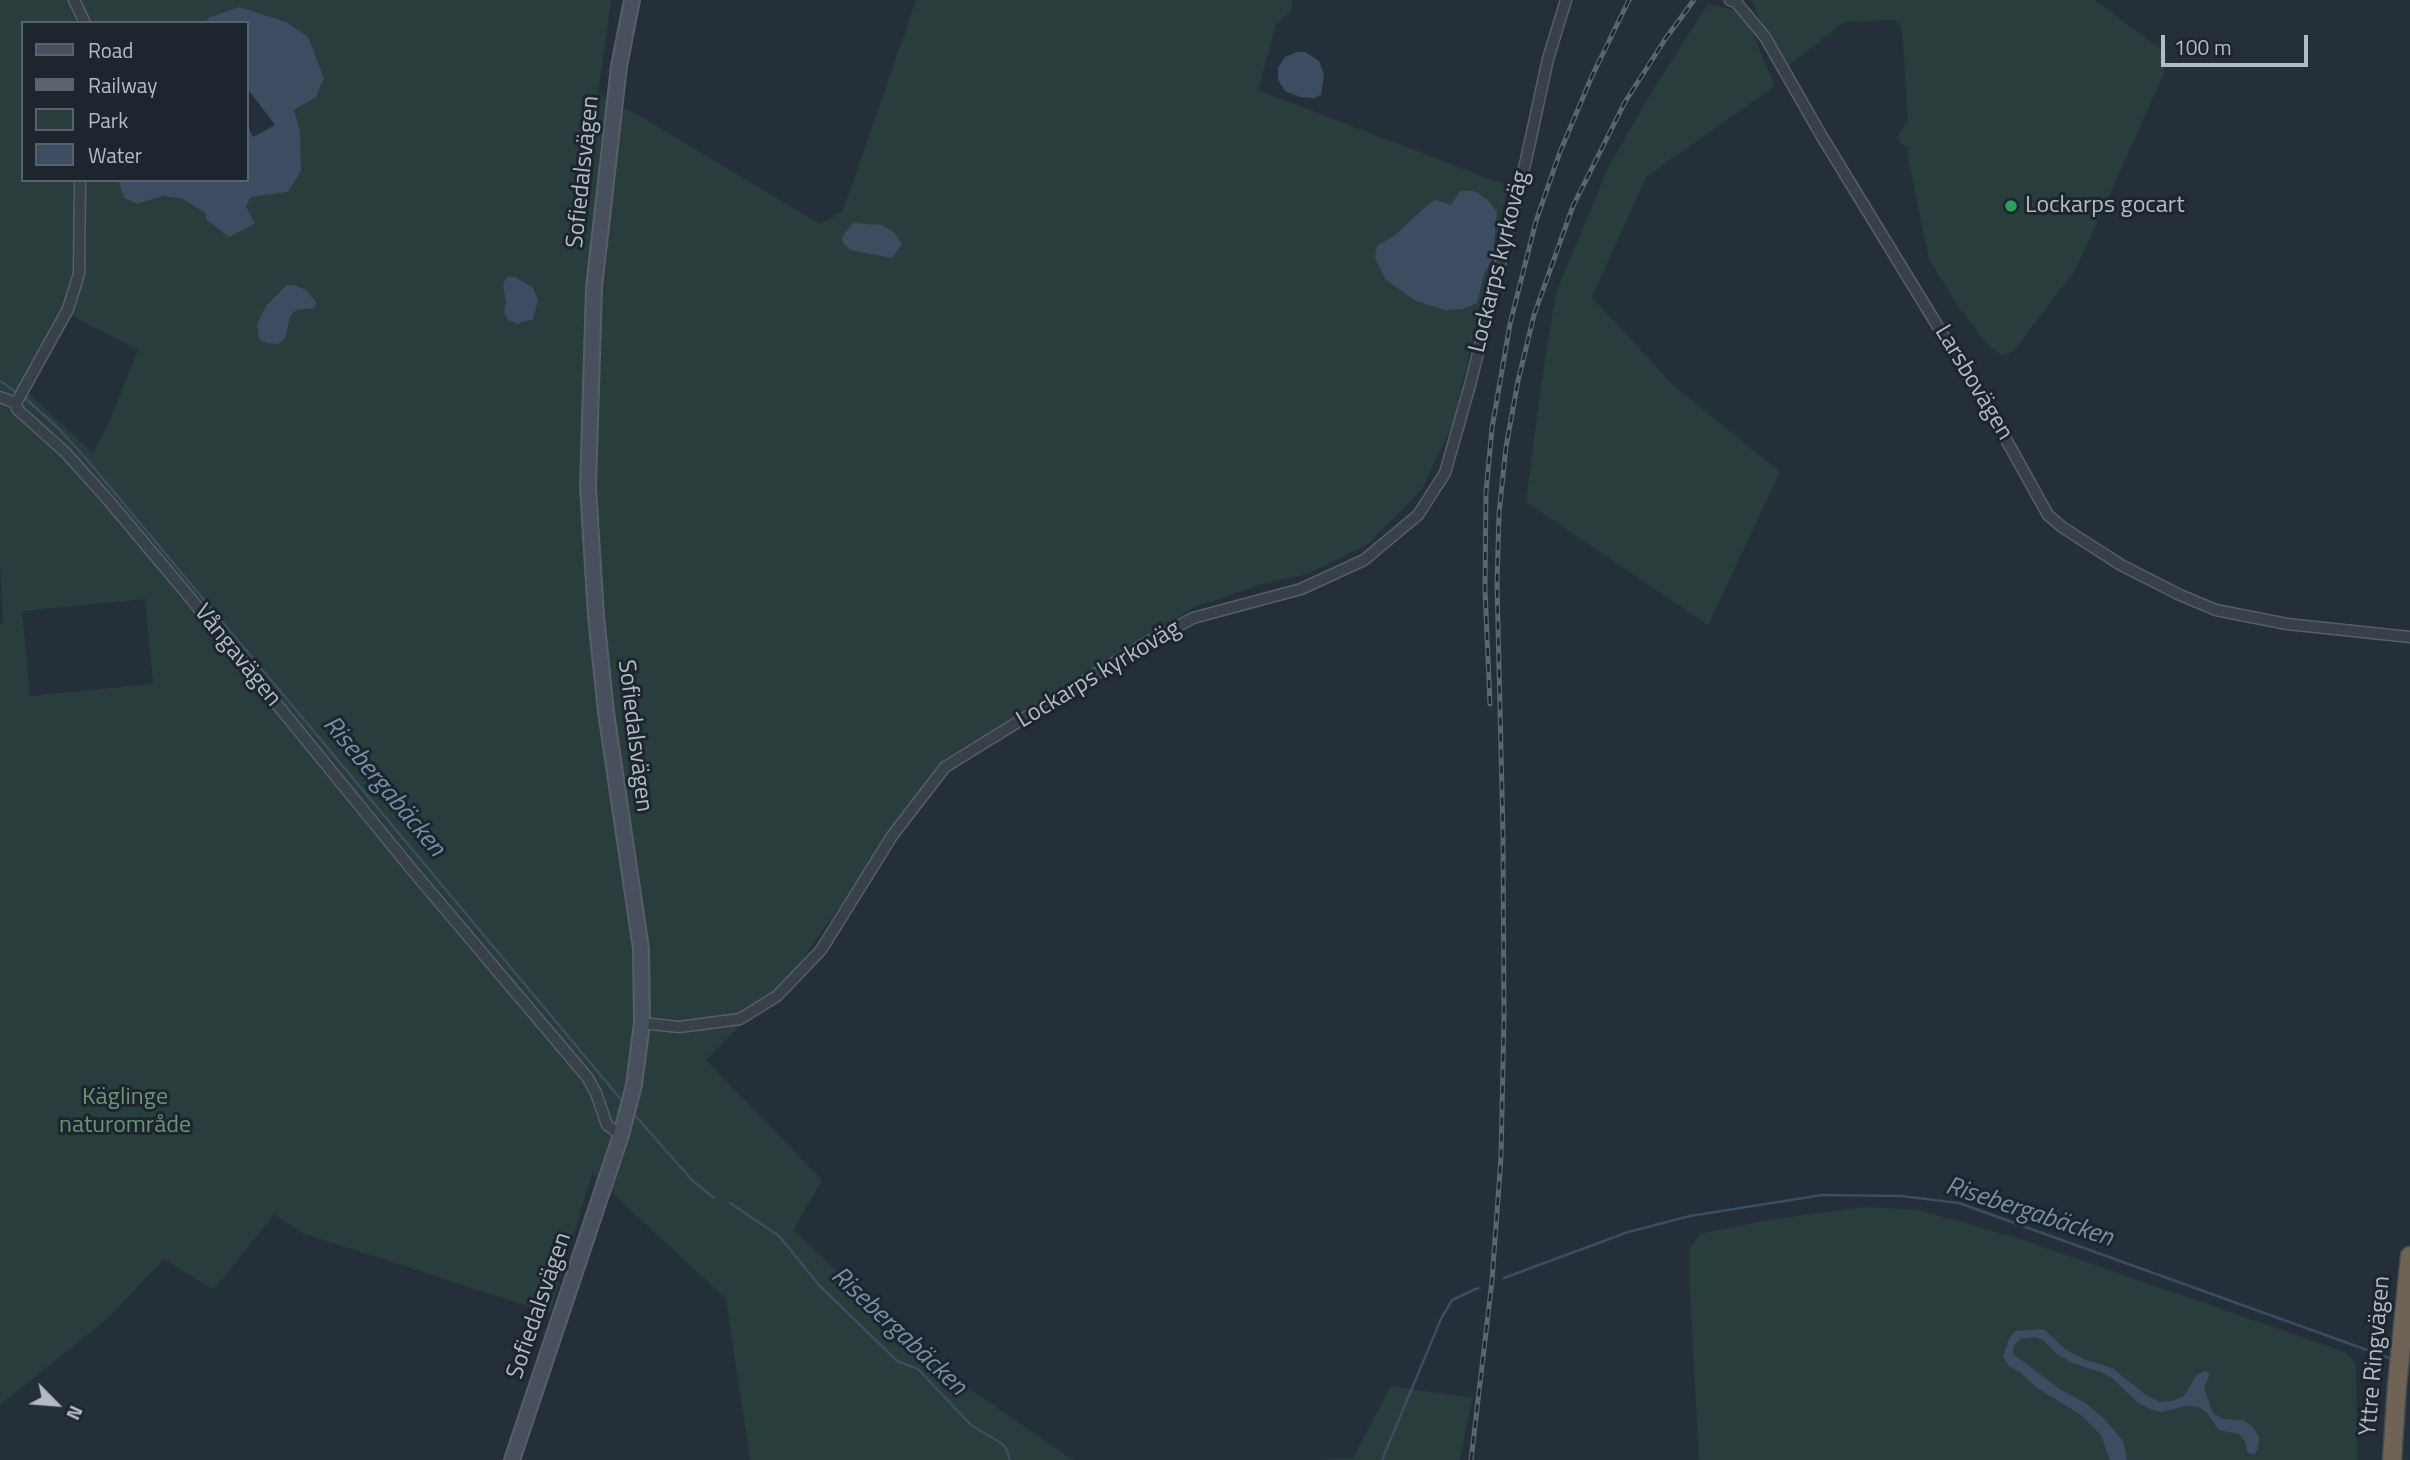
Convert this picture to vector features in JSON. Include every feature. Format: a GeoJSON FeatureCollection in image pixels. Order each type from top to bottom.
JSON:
{"type":"FeatureCollection","features":[{"type":"Feature","properties":{"kind":"highway","name":"Yttre Ringvägen"},"geometry":{"type":"LineString","coordinates":[[2392,1460],[2396,1386],[2410,1256]]}},
{"type":"Feature","properties":{"kind":"main road","name":"Sofiedalsvägen"},"geometry":{"type":"LineString","coordinates":[[512,1460],[622,1131],[632,1091],[642,1023],[641,949],[606,712],[596,616],[588,487],[594,288],[619,66],[632,0]]}},
{"type":"Feature","properties":{"kind":"street"},"geometry":{"type":"LineString","coordinates":[[74,0],[84,21]]}},
{"type":"Feature","properties":{"kind":"street","name":"Lockarps kyrkoväg"},"geometry":{"type":"LineString","coordinates":[[642,1023],[679,1027],[740,1019],[777,996],[821,950],[892,836],[945,767],[1146,643],[1193,618],[1301,589],[1364,560],[1419,515],[1445,473],[1526,160],[1548,59],[1566,0]]}},
{"type":"Feature","properties":{"kind":"street","name":"Larsbovägen"},"geometry":{"type":"LineString","coordinates":[[1735,1],[1765,37],[1821,135],[1998,425],[2048,515],[2120,565],[2216,610],[2255,620],[2410,637]]}},
{"type":"Feature","properties":{"kind":"street"},"geometry":{"type":"LineString","coordinates":[[0,397],[16,403],[68,310],[79,274],[80,182]]}},
{"type":"Feature","properties":{"kind":"street","name":"Vångavägen"},"geometry":{"type":"LineString","coordinates":[[16,403],[22,415],[65,452],[109,501],[413,871],[587,1077],[596,1093],[607,1125],[622,1131]]}},
{"type":"Feature","properties":{"kind":"green space","name":"Käglinge naturområde"},"geometry":{"type":"Polygon","coordinates":[[[0,0],[611,0],[598,94],[650,122],[820,224],[843,211],[916,0],[1292,0],[1292,11],[1276,25],[1258,90],[1508,186],[1453,424],[1422,489],[1368,544],[1308,574],[1265,583],[1195,607],[943,760],[790,977],[706,1060],[822,1180],[793,1230],[948,1374],[1073,1460],[750,1460],[726,1299],[592,1174],[550,1313],[302,1233],[274,1214],[214,1290],[164,1259],[108,1318],[0,1405],[0,624],[3,624],[0,558],[0,0]],[[72,316],[28,393],[93,453],[106,429],[138,350],[72,316]],[[145,599],[22,611],[30,696],[153,684],[145,599]]]}},
{"type":"Feature","properties":{"kind":"green space","name":"Lockarps gocart"},"geometry":{"type":"Polygon","coordinates":[[[1752,0],[2095,0],[2166,53],[2164,73],[2076,269],[2013,352],[2002,356],[1987,344],[1959,308],[1929,259],[1907,153],[1909,148],[1900,143],[1897,137],[1908,120],[1902,28],[1895,20],[1844,22],[1788,66],[1756,12],[1752,0]]]}},
{"type":"Feature","properties":{"kind":"green space"},"geometry":{"type":"Polygon","coordinates":[[[1708,4],[1743,12],[1775,86],[1646,177],[1592,297],[1673,385],[1780,472],[1708,625],[1526,502],[1556,293],[1608,168],[1654,88],[1708,4]]]}},
{"type":"Feature","properties":{"kind":"green space"},"geometry":{"type":"Polygon","coordinates":[[[1865,1207],[1919,1210],[2017,1238],[2345,1352],[2356,1364],[2357,1460],[1699,1460],[1690,1248],[1700,1234],[1773,1219],[1865,1207]]]}},
{"type":"Feature","properties":{"kind":"green space"},"geometry":{"type":"Polygon","coordinates":[[[1391,1386],[1472,1398],[1460,1460],[1317,1460],[1353,1458],[1391,1386]]]}},
{"type":"Feature","properties":{"kind":"water"},"geometry":{"type":"Polygon","coordinates":[[[239,7],[286,22],[308,37],[324,78],[316,97],[294,110],[300,131],[301,171],[288,192],[251,197],[246,206],[255,224],[229,237],[207,220],[205,213],[183,199],[164,196],[137,204],[124,198],[119,182],[248,182],[248,127],[253,137],[275,125],[248,89],[248,21],[205,21],[239,7]]]}},
{"type":"Feature","properties":{"kind":"water"},"geometry":{"type":"Polygon","coordinates":[[[1305,52],[1319,61],[1324,74],[1321,95],[1314,98],[1300,97],[1285,91],[1278,80],[1278,68],[1285,57],[1305,52]]]}},
{"type":"Feature","properties":{"kind":"water"},"geometry":{"type":"Polygon","coordinates":[[[1460,191],[1474,191],[1488,200],[1497,212],[1493,258],[1484,274],[1477,303],[1462,309],[1445,310],[1416,301],[1386,280],[1375,258],[1377,246],[1394,236],[1422,210],[1435,200],[1451,205],[1460,191]]]}},
{"type":"Feature","properties":{"kind":"water"},"geometry":{"type":"Polygon","coordinates":[[[853,223],[882,225],[894,232],[902,244],[892,258],[851,250],[843,243],[842,237],[853,223]]]}},
{"type":"Feature","properties":{"kind":"water"},"geometry":{"type":"Polygon","coordinates":[[[507,277],[515,277],[533,288],[538,300],[533,319],[517,324],[508,320],[504,313],[506,301],[503,284],[507,277]]]}},
{"type":"Feature","properties":{"kind":"water"},"geometry":{"type":"Polygon","coordinates":[[[287,285],[306,290],[316,302],[315,308],[296,310],[290,316],[286,337],[278,344],[267,343],[259,339],[257,324],[266,306],[287,285]]]}},
{"type":"Feature","properties":{"kind":"water"},"geometry":{"type":"Polygon","coordinates":[[[2044,1329],[2065,1349],[2084,1359],[2112,1368],[2146,1395],[2160,1402],[2173,1401],[2184,1396],[2196,1376],[2204,1371],[2210,1373],[2204,1388],[2213,1413],[2222,1419],[2242,1420],[2252,1426],[2259,1436],[2254,1455],[2247,1452],[2246,1443],[2239,1434],[2219,1430],[2207,1413],[2198,1407],[2187,1406],[2161,1412],[2150,1409],[2138,1403],[2112,1378],[2072,1363],[2056,1353],[2043,1340],[2035,1337],[2020,1339],[2014,1346],[2013,1354],[2061,1390],[2087,1404],[2123,1441],[2127,1460],[2110,1460],[2101,1435],[2081,1415],[2036,1387],[2009,1366],[2003,1357],[2015,1331],[2044,1329]]]}},
{"type":"Feature","properties":{"kind":"waterway","name":"Risebergabäcken"},"geometry":{"type":"LineString","coordinates":[[0,381],[16,392]]}},
{"type":"Feature","properties":{"kind":"waterway","name":"Risebergabäcken"},"geometry":{"type":"LineString","coordinates":[[25,398],[59,429],[89,462],[623,1102]]}},
{"type":"Feature","properties":{"kind":"waterway","name":"Risebergabäcken"},"geometry":{"type":"LineString","coordinates":[[632,1112],[692,1180],[714,1198]]}},
{"type":"Feature","properties":{"kind":"waterway","name":"Risebergabäcken"},"geometry":{"type":"LineString","coordinates":[[1504,1278],[1628,1232],[1690,1216],[1822,1195],[1901,1196],[1959,1203],[2392,1359]]}},
{"type":"Feature","properties":{"kind":"waterway","name":"Risebergabäcken"},"geometry":{"type":"LineString","coordinates":[[730,1203],[779,1236],[819,1285],[897,1361],[918,1369],[971,1425],[1001,1443],[1010,1460]]}},
{"type":"Feature","properties":{"kind":"waterway","name":"Risebergabäcken"},"geometry":{"type":"LineString","coordinates":[[1382,1460],[1441,1319],[1452,1300],[1478,1288]]}},
{"type":"Feature","properties":{"kind":"railway"},"geometry":{"type":"LineString","coordinates":[[1490,704],[1485,590],[1486,492],[1492,428],[1510,324],[1536,221],[1560,152],[1592,76],[1629,0]]}},
{"type":"Feature","properties":{"kind":"railway"},"geometry":{"type":"LineString","coordinates":[[1471,1460],[1492,1281],[1501,1157],[1504,1018],[1503,834],[1497,583],[1499,514],[1506,447],[1534,315],[1573,206],[1625,102],[1694,0]]}},
{"type":"Feature","properties":{"kind":"place","name":"Lockarps gocart"},"geometry":{"type":"Point","coordinates":[2011,206]}}]}
